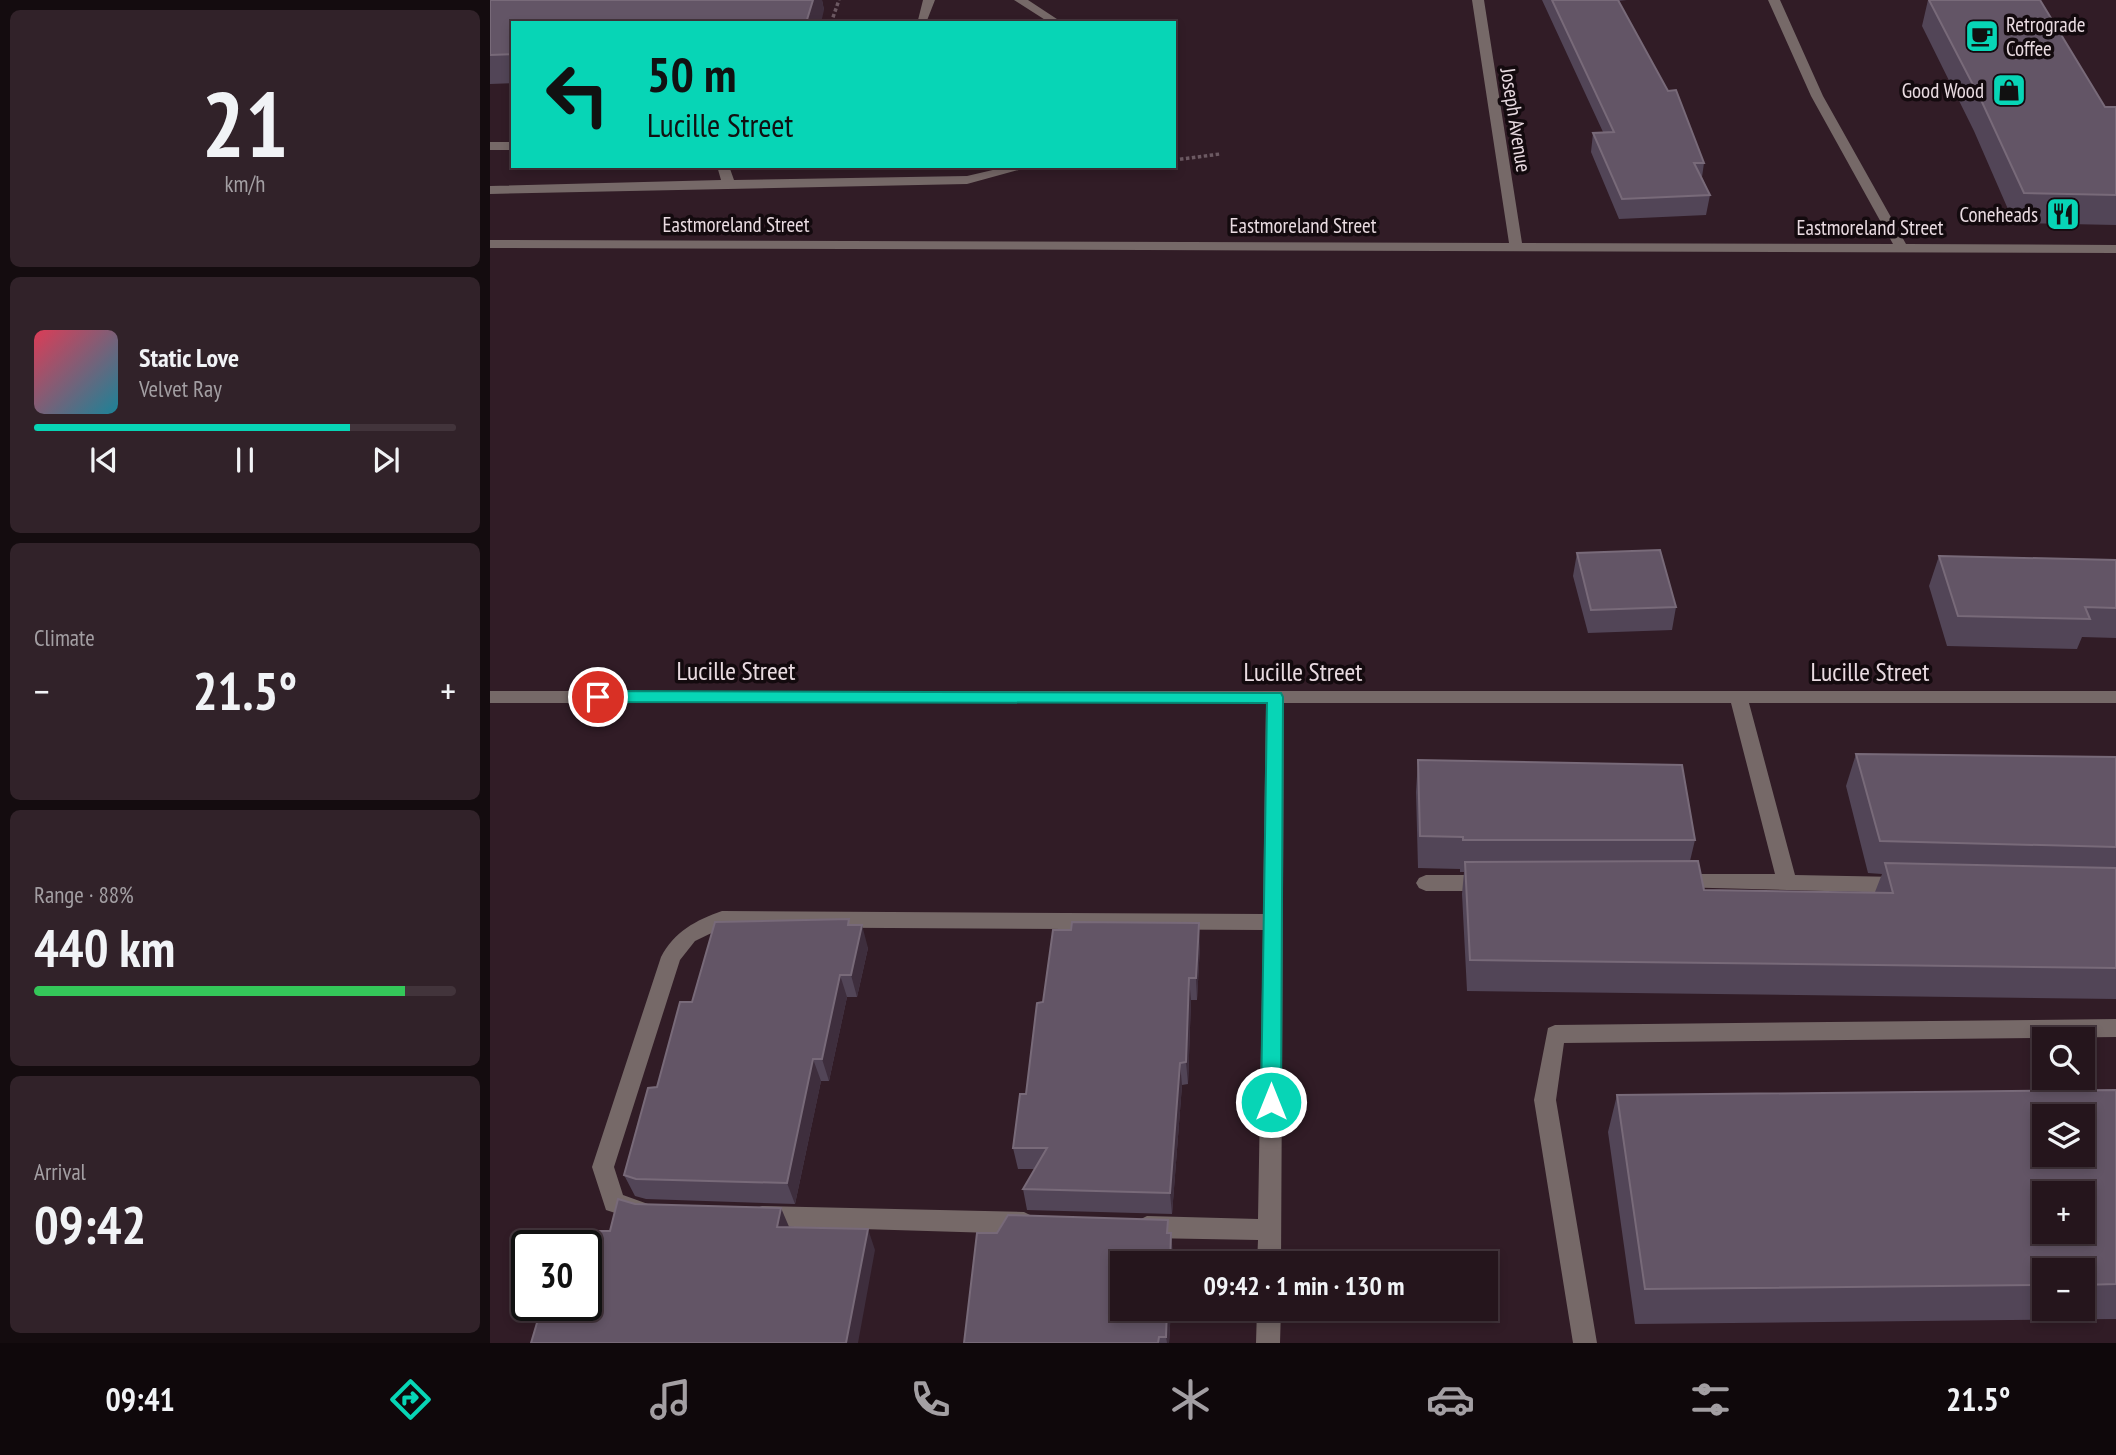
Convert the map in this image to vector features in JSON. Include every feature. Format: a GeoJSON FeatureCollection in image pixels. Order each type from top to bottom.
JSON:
{"type":"FeatureCollection","features":[{"type":"Feature","properties":{"kind":"street"},"geometry":{"type":"LineString","coordinates":[[924,20],[929,0]]}},
{"type":"Feature","properties":{"kind":"street"},"geometry":{"type":"LineString","coordinates":[[1020,0],[1055,21]]}},
{"type":"Feature","properties":{"kind":"street","name":"Joseph Avenue"},"geometry":{"type":"LineString","coordinates":[[1478,0],[1516,247]]}},
{"type":"Feature","properties":{"kind":"street"},"geometry":{"type":"LineString","coordinates":[[1773,0],[1793,48],[1847,153],[1902,248]]}},
{"type":"Feature","properties":{"kind":"street"},"geometry":{"type":"LineString","coordinates":[[490,146],[511,146]]}},
{"type":"Feature","properties":{"kind":"street"},"geometry":{"type":"LineString","coordinates":[[724,168],[729,184]]}},
{"type":"Feature","properties":{"kind":"street"},"geometry":{"type":"LineString","coordinates":[[490,190],[967,180],[1018,168]]}},
{"type":"Feature","properties":{"kind":"street","name":"Eastmoreland Street"},"geometry":{"type":"LineString","coordinates":[[490,244],[2116,250]]}},
{"type":"Feature","properties":{"kind":"street","name":"Lucille Street"},"geometry":{"type":"LineString","coordinates":[[490,697],[2116,697]]}},
{"type":"Feature","properties":{"kind":"street"},"geometry":{"type":"LineString","coordinates":[[1269,1251],[1275,697]]}},
{"type":"Feature","properties":{"kind":"street"},"geometry":{"type":"LineString","coordinates":[[1738,697],[1787,882]]}},
{"type":"Feature","properties":{"kind":"street"},"geometry":{"type":"LineString","coordinates":[[1662,882],[1924,886]]}},
{"type":"Feature","properties":{"kind":"street"},"geometry":{"type":"LineString","coordinates":[[1426,883],[1509,883]]}},
{"type":"Feature","properties":{"kind":"street"},"geometry":{"type":"LineString","coordinates":[[660,1213],[614,1203],[603,1167],[671,957],[688,935],[722,919],[1273,922]]}},
{"type":"Feature","properties":{"kind":"street"},"geometry":{"type":"LineString","coordinates":[[1585,1343],[1545,1100],[1555,1034],[2116,1028]]}},
{"type":"Feature","properties":{"kind":"street"},"geometry":{"type":"LineString","coordinates":[[743,1215],[1048,1224]]}},
{"type":"Feature","properties":{"kind":"street"},"geometry":{"type":"LineString","coordinates":[[1131,1226],[1269,1230]]}},
{"type":"Feature","properties":{"kind":"street"},"geometry":{"type":"LineString","coordinates":[[1268,1343],[1269,1321]]}},
{"type":"Feature","properties":{"kind":"path"},"geometry":{"type":"LineString","coordinates":[[832,21],[839,0]]}},
{"type":"Feature","properties":{"kind":"path"},"geometry":{"type":"LineString","coordinates":[[1176,160],[1220,154]]}},
{"type":"Feature","properties":{"kind":"building"},"geometry":{"type":"Polygon","coordinates":[[[490,0],[813,0],[807,21],[511,21],[511,54],[490,55],[490,0]]]}},
{"type":"Feature","properties":{"kind":"building"},"geometry":{"type":"Polygon","coordinates":[[[1552,0],[1618,0],[1668,91],[1676,90],[1704,163],[1694,163],[1710,195],[1622,199],[1593,133],[1614,132],[1552,0]]]}},
{"type":"Feature","properties":{"kind":"building"},"geometry":{"type":"Polygon","coordinates":[[[1929,0],[2040,0],[2105,107],[2116,107],[2116,195],[2024,193],[1982,102],[1929,0]]]}},
{"type":"Feature","properties":{"kind":"building"},"geometry":{"type":"Polygon","coordinates":[[[1660,550],[1676,607],[1591,610],[1577,553],[1660,550]]]}},
{"type":"Feature","properties":{"kind":"building"},"geometry":{"type":"Polygon","coordinates":[[[1939,556],[2116,560],[2116,608],[2085,607],[2090,619],[1958,616],[1939,556]]]}},
{"type":"Feature","properties":{"kind":"building"},"geometry":{"type":"Polygon","coordinates":[[[1856,754],[2116,757],[2116,847],[1880,841],[1856,754]]]}},
{"type":"Feature","properties":{"kind":"building"},"geometry":{"type":"Polygon","coordinates":[[[1418,760],[1682,765],[1695,840],[1463,840],[1463,837],[1420,836],[1418,760]]]}},
{"type":"Feature","properties":{"kind":"building"},"geometry":{"type":"Polygon","coordinates":[[[1698,861],[1704,890],[1893,893],[1885,863],[2116,868],[2116,968],[1470,960],[1465,862],[1698,861]]]}},
{"type":"Feature","properties":{"kind":"building"},"geometry":{"type":"Polygon","coordinates":[[[849,919],[848,925],[862,925],[851,975],[840,975],[822,1059],[813,1059],[787,1183],[636,1179],[624,1175],[648,1088],[657,1087],[680,1002],[692,1002],[715,922],[849,919]]]}},
{"type":"Feature","properties":{"kind":"building"},"geometry":{"type":"Polygon","coordinates":[[[1072,922],[1199,923],[1196,978],[1189,978],[1186,1062],[1180,1063],[1170,1193],[1023,1189],[1047,1148],[1013,1148],[1020,1094],[1026,1094],[1037,1003],[1043,1002],[1053,930],[1071,930],[1072,922]]]}},
{"type":"Feature","properties":{"kind":"building"},"geometry":{"type":"Polygon","coordinates":[[[2116,1090],[2116,1284],[2095,1285],[2095,1258],[2032,1258],[2032,1285],[1645,1289],[1617,1095],[2116,1090]]]}},
{"type":"Feature","properties":{"kind":"building"},"geometry":{"type":"Polygon","coordinates":[[[618,1199],[635,1204],[781,1208],[777,1227],[868,1229],[846,1343],[531,1343],[538,1321],[602,1321],[602,1231],[610,1231],[618,1199]]]}},
{"type":"Feature","properties":{"kind":"building"},"geometry":{"type":"Polygon","coordinates":[[[1008,1215],[1168,1220],[1170,1251],[1110,1251],[1110,1321],[1167,1321],[1166,1337],[1159,1337],[1158,1343],[964,1343],[977,1233],[997,1233],[1008,1215]]]}},
{"type":"Feature","properties":{"kind":"place","name":"Retrograde Coffee"},"geometry":{"type":"Point","coordinates":[1982,36]}},
{"type":"Feature","properties":{"kind":"place","name":"Good Wood"},"geometry":{"type":"Point","coordinates":[2009,90]}},
{"type":"Feature","properties":{"kind":"place","name":"Coneheads"},"geometry":{"type":"Point","coordinates":[2063,214]}},
{"type":"Feature","properties":{"kind":"route"},"geometry":{"type":"LineString","coordinates":[[598,697],[1275,697],[1271,1102]]}}]}
